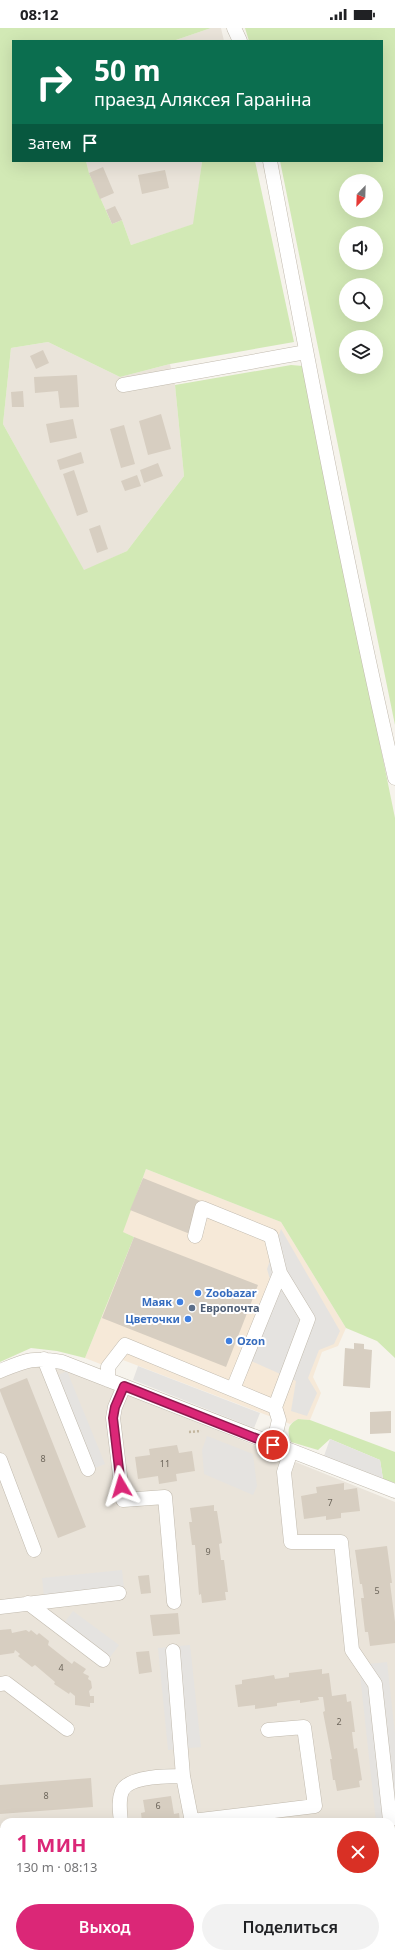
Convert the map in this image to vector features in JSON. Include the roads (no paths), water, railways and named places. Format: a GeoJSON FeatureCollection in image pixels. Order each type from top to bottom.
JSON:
{"type":"FeatureCollection","features":[{"type":"Feature","properties":{"kind":"street"},"geometry":{"type":"LineString","coordinates":[[234,28],[240,40]]}},
{"type":"Feature","properties":{"kind":"street"},"geometry":{"type":"LineString","coordinates":[[270,162],[306,352],[380,714],[395,778]]}},
{"type":"Feature","properties":{"kind":"street"},"geometry":{"type":"LineString","coordinates":[[123,385],[306,352]]}},
{"type":"Feature","properties":{"kind":"street"},"geometry":{"type":"LineString","coordinates":[[195,1236],[202,1208],[271,1236],[280,1273],[308,1319],[275,1407],[279,1420],[273,1445]]}},
{"type":"Feature","properties":{"kind":"street"},"geometry":{"type":"LineString","coordinates":[[233,1390],[280,1273]]}},
{"type":"Feature","properties":{"kind":"street"},"geometry":{"type":"LineString","coordinates":[[108,1380],[108,1367],[125,1345],[275,1407]]}},
{"type":"Feature","properties":{"kind":"street"},"geometry":{"type":"LineString","coordinates":[[0,1371],[29,1359],[44,1359],[62,1362],[291,1452],[395,1491]]}},
{"type":"Feature","properties":{"kind":"street"},"geometry":{"type":"LineString","coordinates":[[44,1359],[88,1469]]}},
{"type":"Feature","properties":{"kind":"street"},"geometry":{"type":"LineString","coordinates":[[124,1386],[115,1407],[113,1418],[123,1500],[165,1497],[174,1602]]}},
{"type":"Feature","properties":{"kind":"street"},"geometry":{"type":"LineString","coordinates":[[291,1452],[284,1472],[291,1542],[341,1542],[352,1650],[375,1684],[390,1818]]}},
{"type":"Feature","properties":{"kind":"street"},"geometry":{"type":"LineString","coordinates":[[0,1460],[34,1550]]}},
{"type":"Feature","properties":{"kind":"street"},"geometry":{"type":"LineString","coordinates":[[0,1607],[119,1593]]}},
{"type":"Feature","properties":{"kind":"street"},"geometry":{"type":"LineString","coordinates":[[28,1603],[103,1660]]}},
{"type":"Feature","properties":{"kind":"street"},"geometry":{"type":"LineString","coordinates":[[174,1651],[183,1776],[191,1818]]}},
{"type":"Feature","properties":{"kind":"street"},"geometry":{"type":"LineString","coordinates":[[0,1684],[6,1684],[66,1729]]}},
{"type":"Feature","properties":{"kind":"street"},"geometry":{"type":"LineString","coordinates":[[223,1818],[315,1806],[304,1726],[268,1730]]}},
{"type":"Feature","properties":{"kind":"street"},"geometry":{"type":"LineString","coordinates":[[121,1818],[119,1804],[122,1790],[130,1783],[160,1776],[183,1776]]}},
{"type":"Feature","properties":{"kind":"place","name":"Zoobazar"},"geometry":{"type":"Point","coordinates":[198,1293]}},
{"type":"Feature","properties":{"kind":"place","name":"Маяк"},"geometry":{"type":"Point","coordinates":[180,1302]}},
{"type":"Feature","properties":{"kind":"place","name":"Европочта"},"geometry":{"type":"Point","coordinates":[192,1308]}},
{"type":"Feature","properties":{"kind":"place","name":"Цветочки"},"geometry":{"type":"Point","coordinates":[188,1319]}},
{"type":"Feature","properties":{"kind":"place","name":"Ozon"},"geometry":{"type":"Point","coordinates":[229,1341]}}]}
